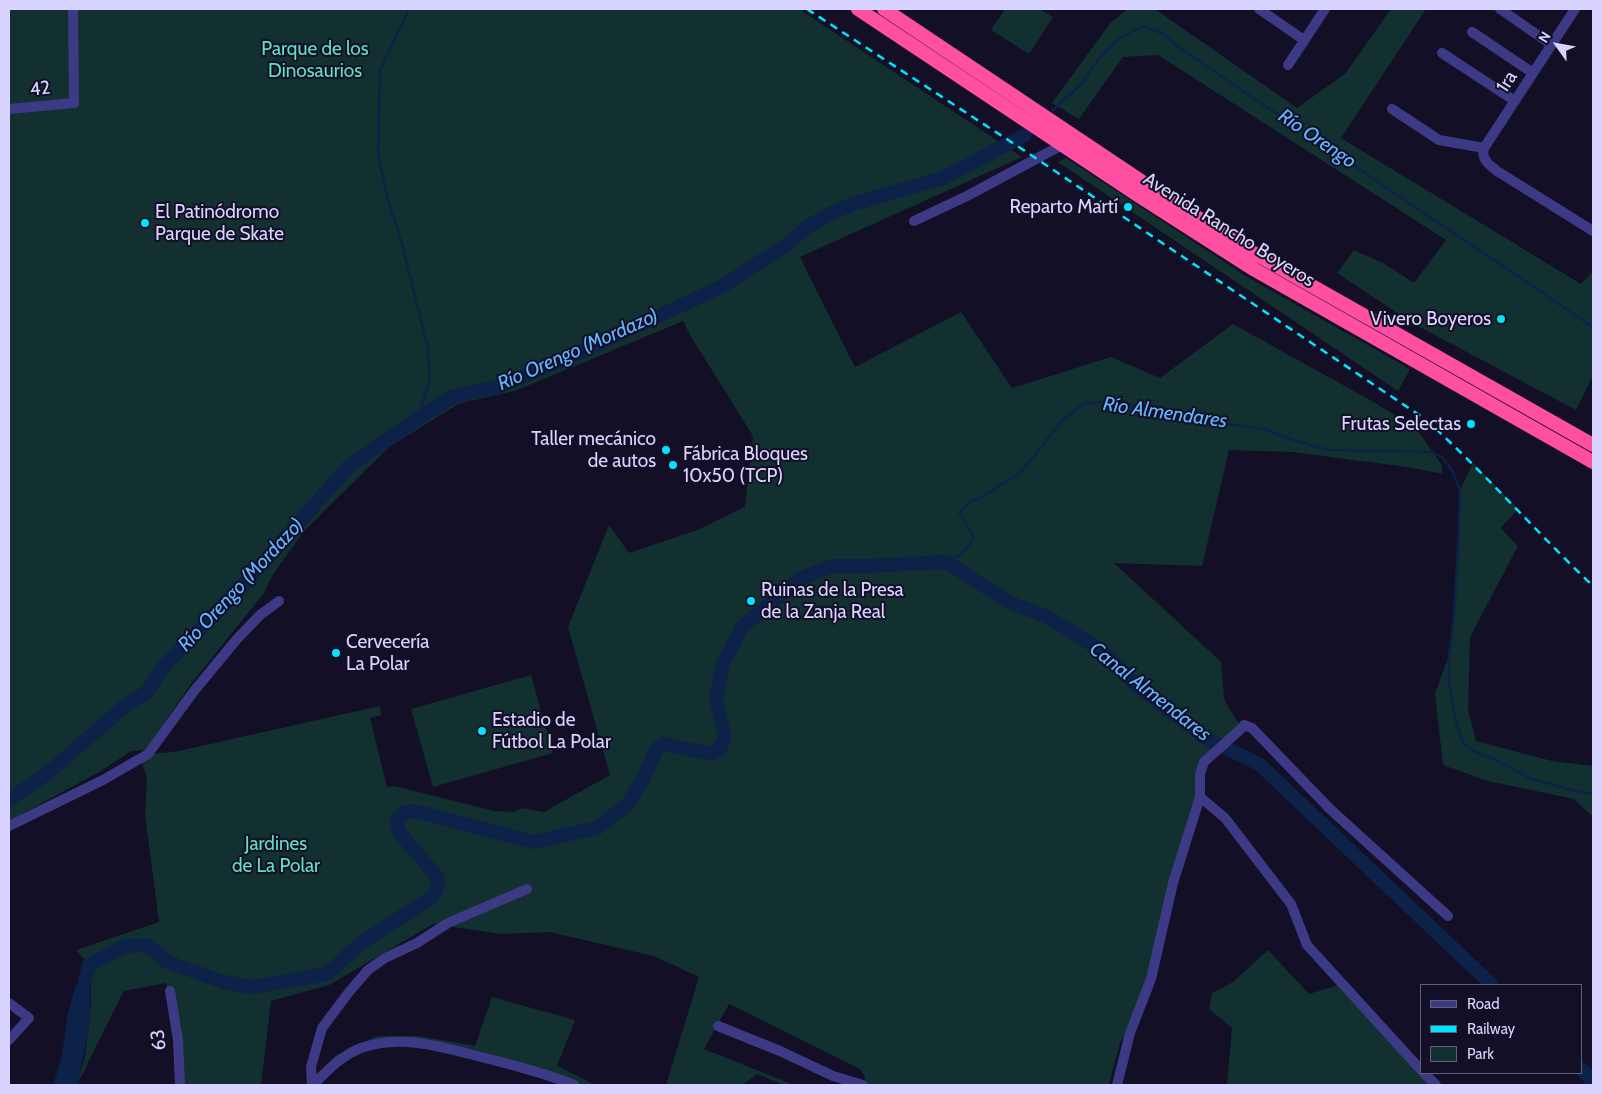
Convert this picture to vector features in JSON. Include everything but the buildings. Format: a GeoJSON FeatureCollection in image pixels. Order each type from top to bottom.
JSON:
{"type":"FeatureCollection","features":[{"type":"Feature","properties":{"kind":"highway","name":"Avenida Rancho Boyeros"},"geometry":{"type":"LineString","coordinates":[[858,9],[1142,199],[1255,270],[1593,462]]}},
{"type":"Feature","properties":{"kind":"highway","name":"Avenida Rancho Boyeros"},"geometry":{"type":"LineString","coordinates":[[884,9],[1245,248],[1593,444]]}},
{"type":"Feature","properties":{"kind":"street","name":"42"},"geometry":{"type":"LineString","coordinates":[[9,109],[74,103],[73,9]]}},
{"type":"Feature","properties":{"kind":"street"},"geometry":{"type":"LineString","coordinates":[[1259,9],[1304,40]]}},
{"type":"Feature","properties":{"kind":"street"},"geometry":{"type":"LineString","coordinates":[[1288,65],[1326,9]]}},
{"type":"Feature","properties":{"kind":"street"},"geometry":{"type":"LineString","coordinates":[[1500,9],[1552,45]]}},
{"type":"Feature","properties":{"kind":"street","name":"1ra"},"geometry":{"type":"LineString","coordinates":[[1484,148],[1575,9]]}},
{"type":"Feature","properties":{"kind":"street"},"geometry":{"type":"LineString","coordinates":[[1472,32],[1533,73]]}},
{"type":"Feature","properties":{"kind":"street"},"geometry":{"type":"LineString","coordinates":[[1442,53],[1515,101]]}},
{"type":"Feature","properties":{"kind":"street"},"geometry":{"type":"LineString","coordinates":[[1392,109],[1439,140],[1484,148],[1482,154],[1484,160],[1497,171],[1593,231]]}},
{"type":"Feature","properties":{"kind":"street"},"geometry":{"type":"LineString","coordinates":[[914,221],[976,191],[1062,145]]}},
{"type":"Feature","properties":{"kind":"street"},"geometry":{"type":"LineString","coordinates":[[9,826],[103,780],[148,754],[194,691],[237,639],[260,615],[279,601]]}},
{"type":"Feature","properties":{"kind":"street"},"geometry":{"type":"LineString","coordinates":[[1117,1085],[1130,1033],[1151,979],[1173,883],[1200,797],[1200,774],[1204,762],[1244,725],[1252,728],[1330,809],[1448,916]]}},
{"type":"Feature","properties":{"kind":"street"},"geometry":{"type":"LineString","coordinates":[[1200,797],[1224,818],[1291,904],[1307,945],[1420,1069]]}},
{"type":"Feature","properties":{"kind":"street"},"geometry":{"type":"LineString","coordinates":[[312,1085],[311,1067],[316,1043],[322,1028],[368,970],[385,958],[417,943],[448,923],[527,889]]}},
{"type":"Feature","properties":{"kind":"street","name":"63"},"geometry":{"type":"LineString","coordinates":[[170,991],[178,1040],[180,1085]]}},
{"type":"Feature","properties":{"kind":"street"},"geometry":{"type":"LineString","coordinates":[[9,1003],[29,1018],[9,1040]]}},
{"type":"Feature","properties":{"kind":"street"},"geometry":{"type":"LineString","coordinates":[[718,1026],[780,1051],[833,1076],[864,1085]]}},
{"type":"Feature","properties":{"kind":"street"},"geometry":{"type":"LineString","coordinates":[[312,1085],[332,1066],[360,1048],[392,1041],[429,1044],[524,1068],[574,1085]]}},
{"type":"Feature","properties":{"kind":"street"},"geometry":{"type":"LineString","coordinates":[[1425,1074],[1436,1085]]}},
{"type":"Feature","properties":{"kind":"green space"},"geometry":{"type":"Polygon","coordinates":[[[9,9],[799,9],[1022,157],[800,257],[855,367],[961,312],[1012,388],[1111,357],[1160,378],[1233,324],[1370,400],[1416,428],[1441,464],[1443,474],[1407,467],[1292,452],[1229,450],[1202,566],[1114,563],[1221,662],[1224,698],[1242,728],[1204,762],[1200,797],[1139,1009],[1120,1043],[1109,1085],[866,1085],[865,1078],[860,1069],[729,1004],[704,1049],[794,1085],[784,1085],[757,1074],[743,1085],[666,1085],[699,977],[654,956],[549,932],[501,934],[433,924],[329,985],[271,1001],[261,1085],[180,1085],[166,983],[124,991],[77,1085],[85,1056],[91,1006],[91,978],[89,965],[76,950],[159,922],[145,814],[147,777],[140,758],[148,754],[174,752],[380,706],[381,715],[370,718],[387,787],[394,786],[494,811],[514,812],[522,808],[544,812],[610,775],[568,627],[609,525],[629,553],[697,530],[745,507],[753,436],[683,321],[515,391],[460,403],[389,447],[304,531],[272,576],[264,593],[191,684],[144,750],[131,751],[101,771],[9,821],[9,9]]]}},
{"type":"Feature","properties":{"kind":"green space"},"geometry":{"type":"Polygon","coordinates":[[[1005,9],[1040,9],[1053,17],[1029,54],[991,30],[1005,9]]]}},
{"type":"Feature","properties":{"kind":"green space"},"geometry":{"type":"Polygon","coordinates":[[[1128,9],[1155,9],[1297,108],[1345,74],[1391,9],[1426,9],[1341,138],[1581,284],[1593,271],[1593,375],[1576,410],[1414,324],[1337,273],[1354,250],[1383,263],[1414,283],[1446,240],[1158,55],[1123,57],[1079,119],[1052,103],[1111,22],[1128,9]]]}},
{"type":"Feature","properties":{"kind":"green space"},"geometry":{"type":"Polygon","coordinates":[[[1066,158],[1249,278],[1410,369],[1398,391],[1058,162],[1066,158]]]}},
{"type":"Feature","properties":{"kind":"green space"},"geometry":{"type":"Polygon","coordinates":[[[1473,463],[1518,509],[1501,528],[1518,546],[1470,637],[1468,709],[1476,741],[1552,761],[1593,766],[1593,817],[1574,799],[1488,781],[1443,765],[1435,693],[1449,656],[1454,618],[1460,490],[1473,463]]]}},
{"type":"Feature","properties":{"kind":"green space","name":"Estadio de Fútbol La Polar"},"geometry":{"type":"Polygon","coordinates":[[[531,675],[553,753],[433,787],[411,709],[531,675]]]}},
{"type":"Feature","properties":{"kind":"green space"},"geometry":{"type":"Polygon","coordinates":[[[1268,950],[1309,994],[1342,984],[1420,1068],[1420,1074],[1426,1074],[1436,1085],[1227,1085],[1232,1028],[1209,1009],[1212,993],[1233,982],[1268,950]]]}},
{"type":"Feature","properties":{"kind":"green space"},"geometry":{"type":"Polygon","coordinates":[[[492,997],[575,1020],[557,1066],[595,1085],[559,1085],[559,1079],[429,1044],[360,1048],[313,1085],[306,1085],[335,1056],[377,1036],[419,1036],[475,1046],[492,997]]]}},
{"type":"Feature","properties":{"kind":"water"},"geometry":{"type":"Polygon","coordinates":[[[89,965],[91,995],[89,1025],[77,1085],[53,1085],[61,1060],[68,1013],[75,987],[89,965]]]}},
{"type":"Feature","properties":{"kind":"waterway"},"geometry":{"type":"LineString","coordinates":[[409,9],[380,70],[378,155],[389,204],[401,240],[428,349],[430,380],[421,408],[413,422]]}},
{"type":"Feature","properties":{"kind":"waterway","name":"Río Orengo"},"geometry":{"type":"LineString","coordinates":[[1052,111],[1082,83],[1098,60],[1118,39],[1143,26],[1164,34],[1178,47],[1593,327]]}},
{"type":"Feature","properties":{"kind":"waterway","name":"Río Orengo (Mordazo)"},"geometry":{"type":"LineString","coordinates":[[9,800],[50,771],[125,706],[147,692],[165,665],[246,582],[349,466],[413,422],[452,397],[500,386],[570,357],[721,287],[785,246],[806,228],[829,214],[853,204],[943,178],[1025,135]]}},
{"type":"Feature","properties":{"kind":"waterway","name":"Río Almendares"},"geometry":{"type":"LineString","coordinates":[[947,562],[963,552],[974,538],[959,512],[972,501],[1020,473],[1062,421],[1083,404],[1105,402],[1147,407],[1233,425],[1264,429],[1328,450],[1432,452],[1443,458],[1452,470],[1460,490],[1454,618],[1449,656],[1449,685],[1457,726],[1464,744],[1473,751],[1498,761],[1529,778],[1593,794]]}},
{"type":"Feature","properties":{"kind":"waterway","name":"Río Almendares"},"geometry":{"type":"LineString","coordinates":[[85,981],[89,965],[125,946],[146,945],[167,962],[224,982],[252,987],[327,974],[361,943],[431,898],[437,889],[438,878],[399,832],[397,820],[404,813],[415,811],[533,842],[597,828],[627,805],[642,781],[656,750],[664,744],[711,754],[720,749],[725,737],[716,699],[723,663],[742,627],[800,579],[832,566],[947,562],[1010,603],[1046,616],[1101,650],[1137,686],[1207,739],[1259,764],[1491,984]]}},
{"type":"Feature","properties":{"kind":"waterway","name":"Canal Almendares"},"geometry":{"type":"LineString","coordinates":[[1582,1070],[1593,1081]]}},
{"type":"Feature","properties":{"kind":"railway"},"geometry":{"type":"LineString","coordinates":[[807,9],[1025,151],[1425,419],[1593,586]]}},
{"type":"Feature","properties":{"kind":"place","name":"Reparto Martí"},"geometry":{"type":"Point","coordinates":[1128,207]}},
{"type":"Feature","properties":{"kind":"place","name":"El Patinódromo Parque de Skate"},"geometry":{"type":"Point","coordinates":[145,223]}},
{"type":"Feature","properties":{"kind":"place","name":"Vivero Boyeros"},"geometry":{"type":"Point","coordinates":[1501,319]}},
{"type":"Feature","properties":{"kind":"place","name":"Frutas Selectas"},"geometry":{"type":"Point","coordinates":[1471,424]}},
{"type":"Feature","properties":{"kind":"place","name":"Taller mecánico de autos"},"geometry":{"type":"Point","coordinates":[666,450]}},
{"type":"Feature","properties":{"kind":"place","name":"Fábrica Bloques 10x50 (TCP)"},"geometry":{"type":"Point","coordinates":[673,465]}},
{"type":"Feature","properties":{"kind":"place","name":"Ruinas de la Presa de la Zanja Real"},"geometry":{"type":"Point","coordinates":[751,601]}},
{"type":"Feature","properties":{"kind":"place","name":"Cervecería La Polar"},"geometry":{"type":"Point","coordinates":[336,653]}},
{"type":"Feature","properties":{"kind":"place","name":"Estadio de Fútbol La Polar"},"geometry":{"type":"Point","coordinates":[482,731]}},
{"type":"Feature","properties":{"kind":"park label","name":"Parque de los Dinosaurios"},"geometry":{"type":"Point","coordinates":[315,60]}},
{"type":"Feature","properties":{"kind":"park label","name":"Jardines de La Polar"},"geometry":{"type":"Point","coordinates":[276,855]}}]}
